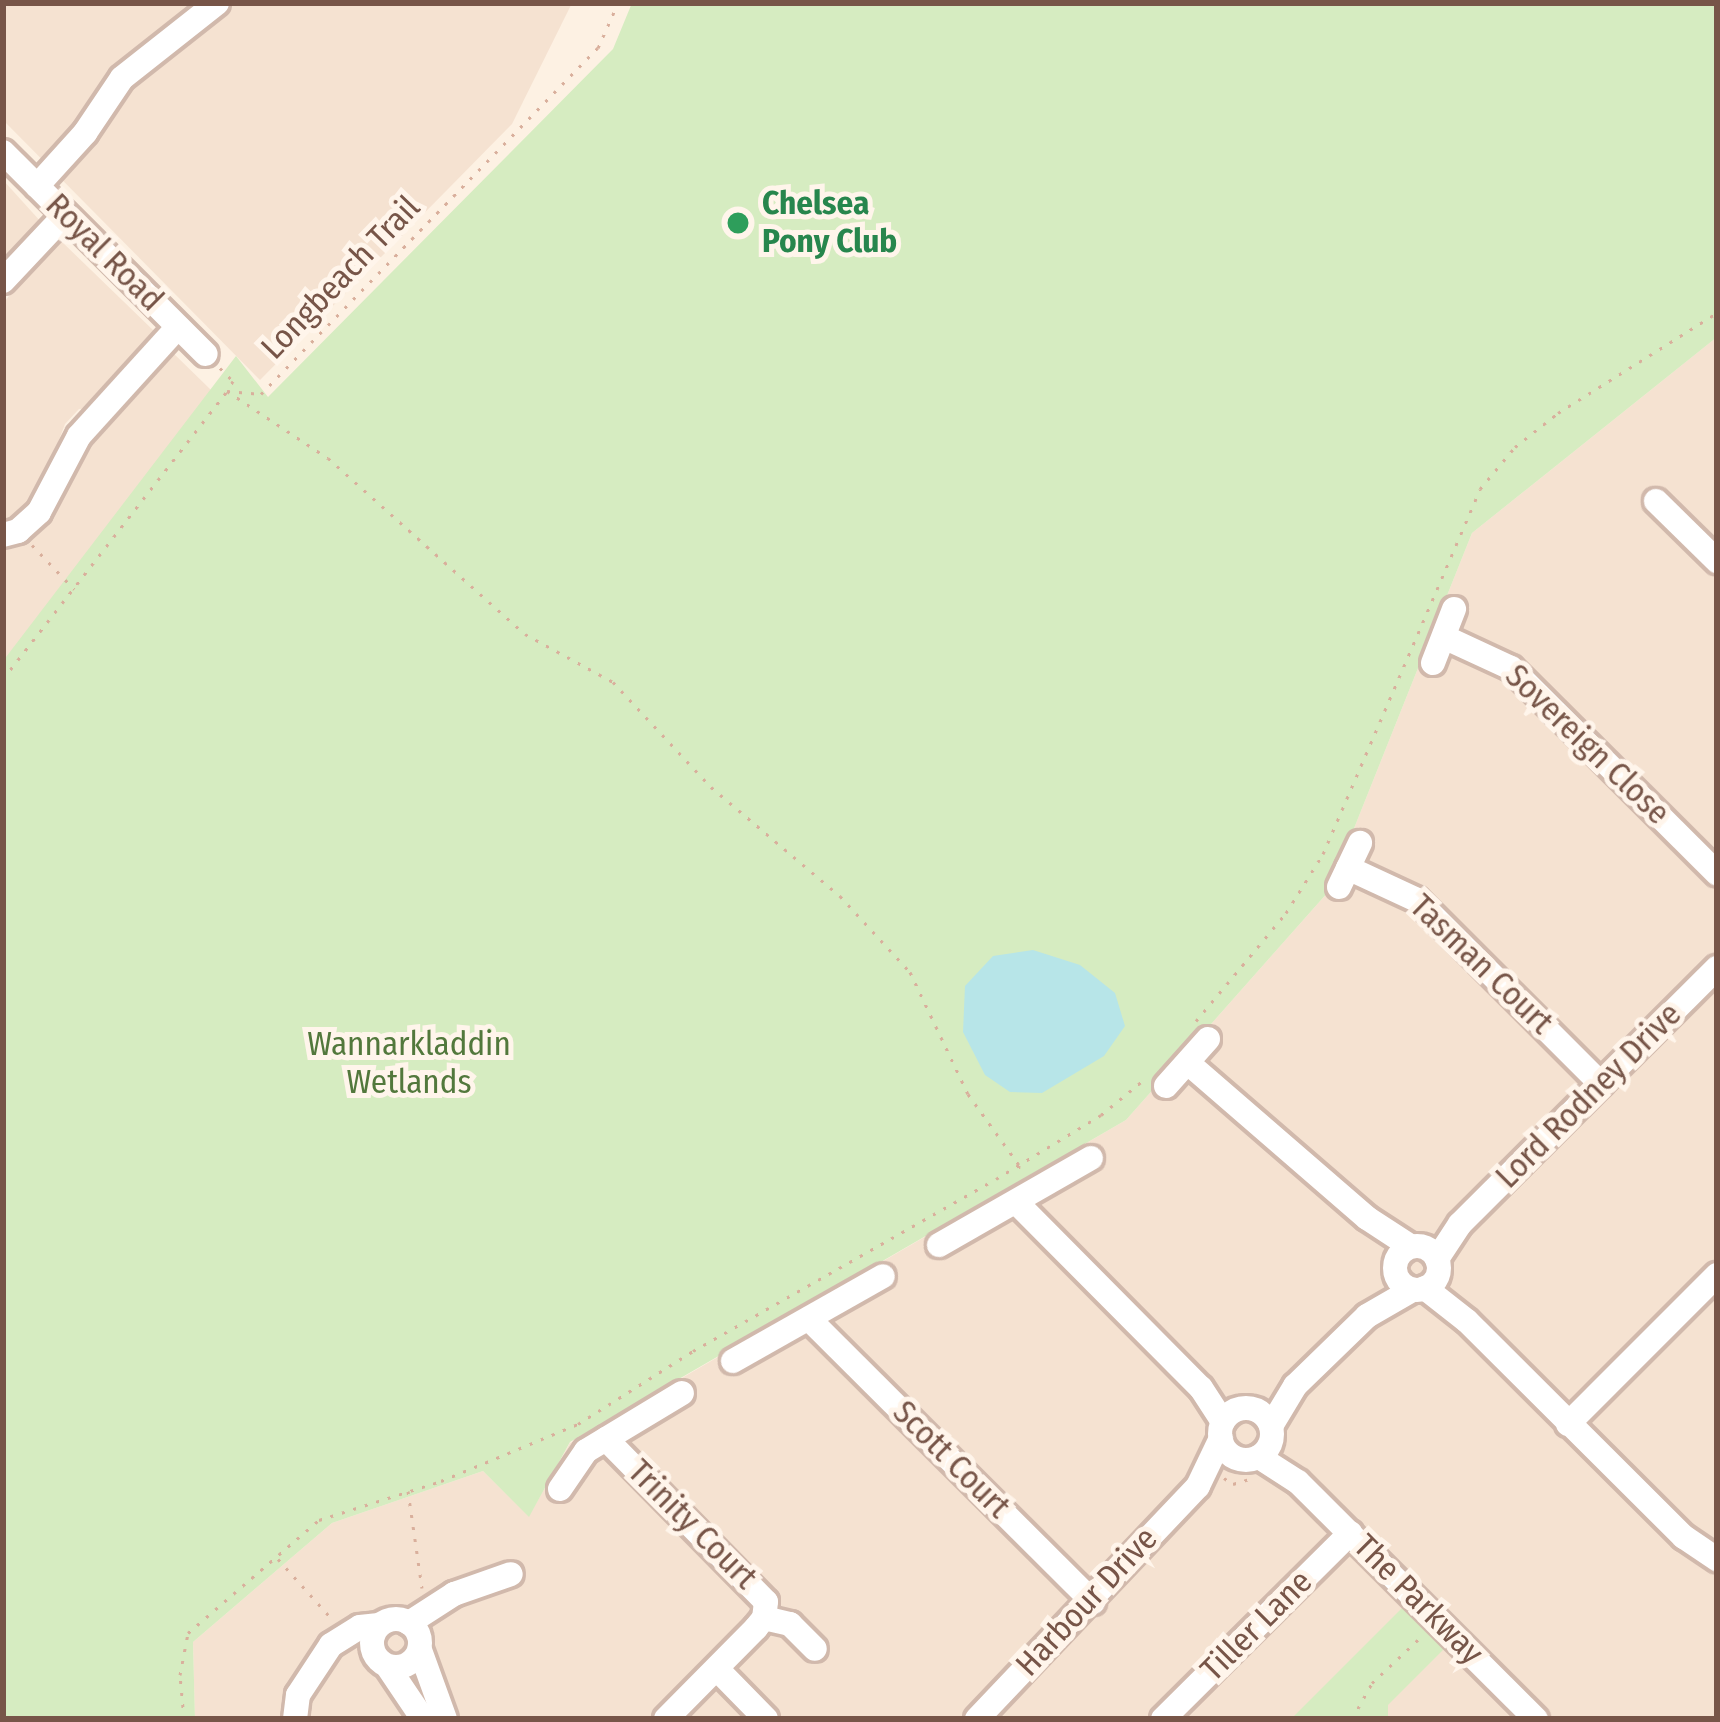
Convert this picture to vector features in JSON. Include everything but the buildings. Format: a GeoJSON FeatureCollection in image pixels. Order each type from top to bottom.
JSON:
{"type":"FeatureCollection","features":[{"type":"Feature","properties":{"kind":"street"},"geometry":{"type":"LineString","coordinates":[[37,186],[85,133],[122,78],[218,3]]}},
{"type":"Feature","properties":{"kind":"street","name":"Royal Road"},"geometry":{"type":"LineString","coordinates":[[3,152],[206,354]]}},
{"type":"Feature","properties":{"kind":"street"},"geometry":{"type":"LineString","coordinates":[[3,281],[64,215]]}},
{"type":"Feature","properties":{"kind":"street"},"geometry":{"type":"LineString","coordinates":[[10,533],[46,503],[79,436],[178,327]]}},
{"type":"Feature","properties":{"kind":"street"},"geometry":{"type":"LineString","coordinates":[[1656,501],[1717,561]]}},
{"type":"Feature","properties":{"kind":"street"},"geometry":{"type":"LineString","coordinates":[[1433,663],[1454,609]]}},
{"type":"Feature","properties":{"kind":"street","name":"Sovereign Close"},"geometry":{"type":"LineString","coordinates":[[1444,637],[1510,668],[1717,873]]}},
{"type":"Feature","properties":{"kind":"street","name":"Tasman Court"},"geometry":{"type":"LineString","coordinates":[[1360,843],[1343,877],[1417,899],[1601,1084]]}},
{"type":"Feature","properties":{"kind":"street","name":"Lord Rodney Drive"},"geometry":{"type":"LineString","coordinates":[[1367,1316],[1717,968]]}},
{"type":"Feature","properties":{"kind":"street"},"geometry":{"type":"LineString","coordinates":[[1160,1079],[1188,1063],[1196,1037]]}},
{"type":"Feature","properties":{"kind":"street"},"geometry":{"type":"LineString","coordinates":[[1188,1063],[1367,1218],[1568,1424],[1713,1549]]}},
{"type":"Feature","properties":{"kind":"street"},"geometry":{"type":"LineString","coordinates":[[939,1245],[1091,1158]]}},
{"type":"Feature","properties":{"kind":"street","name":"The Parkway"},"geometry":{"type":"LineString","coordinates":[[1016,1202],[1536,1719]]}},
{"type":"Feature","properties":{"kind":"street"},"geometry":{"type":"LineString","coordinates":[[1568,1424],[1717,1275]]}},
{"type":"Feature","properties":{"kind":"street"},"geometry":{"type":"LineString","coordinates":[[733,1361],[883,1276]]}},
{"type":"Feature","properties":{"kind":"street","name":"Harbour Drive"},"geometry":{"type":"LineString","coordinates":[[977,1719],[1367,1316]]}},
{"type":"Feature","properties":{"kind":"street","name":"Scott Court"},"geometry":{"type":"LineString","coordinates":[[809,1319],[1093,1602]]}},
{"type":"Feature","properties":{"kind":"street","name":"Trinity Court"},"geometry":{"type":"LineString","coordinates":[[560,1490],[582,1454],[682,1393]]}},
{"type":"Feature","properties":{"kind":"street","name":"Trinity Court"},"geometry":{"type":"LineString","coordinates":[[606,1438],[766,1602],[764,1618],[666,1719]]}},
{"type":"Feature","properties":{"kind":"street","name":"Tiller Lane"},"geometry":{"type":"LineString","coordinates":[[1163,1719],[1350,1532]]}},
{"type":"Feature","properties":{"kind":"street"},"geometry":{"type":"LineString","coordinates":[[409,1623],[454,1594],[512,1574]]}},
{"type":"Feature","properties":{"kind":"street","name":"Trinity Court"},"geometry":{"type":"LineString","coordinates":[[764,1618],[788,1622],[815,1648]]}},
{"type":"Feature","properties":{"kind":"street"},"geometry":{"type":"LineString","coordinates":[[295,1719],[298,1695],[343,1636],[394,1619],[409,1623],[419,1634],[420,1650],[446,1719]]}},
{"type":"Feature","properties":{"kind":"street"},"geometry":{"type":"LineString","coordinates":[[380,1625],[372,1638],[382,1663],[423,1719]]}},
{"type":"Feature","properties":{"kind":"street"},"geometry":{"type":"LineString","coordinates":[[321,1659],[353,1654],[404,1667],[420,1650]]}},
{"type":"Feature","properties":{"kind":"street"},"geometry":{"type":"LineString","coordinates":[[717,1669],[766,1719]]}},
{"type":"Feature","properties":{"kind":"path","name":"Longbeach Trail"},"geometry":{"type":"LineString","coordinates":[[227,391],[261,394],[598,48],[618,3]]}},
{"type":"Feature","properties":{"kind":"path"},"geometry":{"type":"LineString","coordinates":[[1196,1037],[1323,854],[1480,489],[1515,447],[1558,412],[1717,313]]}},
{"type":"Feature","properties":{"kind":"path"},"geometry":{"type":"LineString","coordinates":[[3,678],[227,391],[233,381],[206,354]]}},
{"type":"Feature","properties":{"kind":"path"},"geometry":{"type":"LineString","coordinates":[[227,391],[328,458],[525,634],[613,682],[711,787],[840,896],[910,972],[968,1094],[1019,1165]]}},
{"type":"Feature","properties":{"kind":"path"},"geometry":{"type":"LineString","coordinates":[[10,533],[74,589]]}},
{"type":"Feature","properties":{"kind":"path"},"geometry":{"type":"LineString","coordinates":[[184,1719],[180,1675],[188,1633],[320,1520],[578,1424],[693,1351],[1160,1079]]}},
{"type":"Feature","properties":{"kind":"path"},"geometry":{"type":"LineString","coordinates":[[1225,1479],[1250,1438]]}},
{"type":"Feature","properties":{"kind":"path"},"geometry":{"type":"LineString","coordinates":[[407,1490],[424,1577],[421,1591]]}},
{"type":"Feature","properties":{"kind":"path"},"geometry":{"type":"LineString","coordinates":[[277,1558],[335,1623]]}},
{"type":"Feature","properties":{"kind":"path"},"geometry":{"type":"LineString","coordinates":[[1352,1719],[1372,1683],[1439,1622]]}},
{"type":"Feature","properties":{"kind":"shaded area"},"geometry":{"type":"Polygon","coordinates":[[[3,3],[572,3],[512,124],[260,380],[3,120],[3,3]]]}},
{"type":"Feature","properties":{"kind":"shaded area"},"geometry":{"type":"Polygon","coordinates":[[[3,180],[42,223],[3,269],[3,180]]]}},
{"type":"Feature","properties":{"kind":"shaded area"},"geometry":{"type":"Polygon","coordinates":[[[59,239],[154,331],[108,394],[90,408],[79,409],[65,424],[38,496],[12,522],[3,523],[3,303],[59,239]]]}},
{"type":"Feature","properties":{"kind":"shaded area"},"geometry":{"type":"Polygon","coordinates":[[[1717,337],[1717,1719],[195,1719],[193,1642],[332,1523],[483,1471],[529,1516],[570,1443],[1126,1120],[1329,891],[1472,533],[1717,337]]]}},
{"type":"Feature","properties":{"kind":"shaded area"},"geometry":{"type":"Polygon","coordinates":[[[169,349],[211,390],[5,664],[3,544],[169,349]]]}},
{"type":"Feature","properties":{"kind":"green space","name":"Wannarkladdin Wetlands"},"geometry":{"type":"Polygon","coordinates":[[[632,3],[1717,3],[1717,337],[1472,533],[1329,891],[1126,1120],[570,1442],[529,1517],[483,1471],[332,1523],[193,1642],[195,1719],[3,1719],[3,661],[236,356],[268,397],[613,49],[632,3]]]}},
{"type":"Feature","properties":{"kind":"green space"},"geometry":{"type":"Polygon","coordinates":[[[1405,1605],[1449,1644],[1388,1705],[1388,1719],[1291,1719],[1405,1605]]]}},
{"type":"Feature","properties":{"kind":"water"},"geometry":{"type":"Polygon","coordinates":[[[1033,950],[1080,965],[1115,993],[1125,1026],[1104,1056],[1042,1093],[1010,1092],[985,1075],[963,1032],[965,986],[993,956],[1033,950]]]}},
{"type":"Feature","properties":{"kind":"place","name":"Chelsea Pony Club"},"geometry":{"type":"Point","coordinates":[738,223]}}]}
